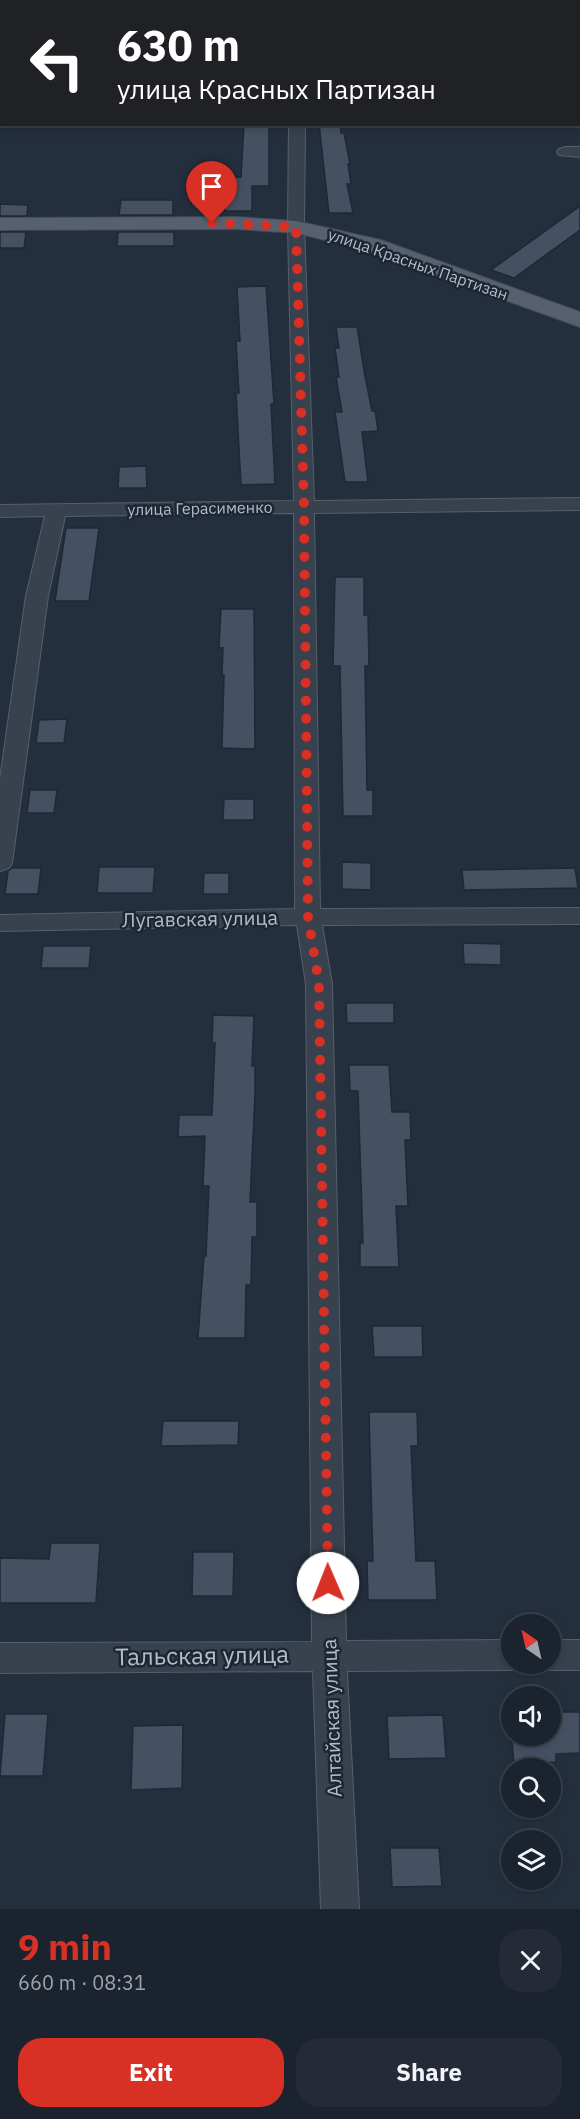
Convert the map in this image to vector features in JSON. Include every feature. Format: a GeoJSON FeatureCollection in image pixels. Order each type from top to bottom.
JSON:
{"type":"FeatureCollection","features":[{"type":"Feature","properties":{"kind":"main road","name":"улица Красных Партизан"},"geometry":{"type":"LineString","coordinates":[[0,224],[236,223],[296,227],[373,245],[580,320]]}},
{"type":"Feature","properties":{"kind":"street","name":"Алтайская улица"},"geometry":{"type":"LineString","coordinates":[[297,126],[296,227],[304,507],[308,917],[319,984],[329,1655],[340,1909]]}},
{"type":"Feature","properties":{"kind":"street","name":"улица Герасименко"},"geometry":{"type":"LineString","coordinates":[[0,511],[580,504]]}},
{"type":"Feature","properties":{"kind":"street"},"geometry":{"type":"LineString","coordinates":[[0,863],[37,596],[56,510]]}},
{"type":"Feature","properties":{"kind":"street","name":"Лугавская улица"},"geometry":{"type":"LineString","coordinates":[[0,923],[308,917],[580,916]]}},
{"type":"Feature","properties":{"kind":"street","name":"Тальская улица"},"geometry":{"type":"LineString","coordinates":[[0,1658],[501,1655]]}},
{"type":"Feature","properties":{"kind":"street"},"geometry":{"type":"LineString","coordinates":[[561,1655],[580,1655]]}},
{"type":"Feature","properties":{"kind":"building"},"geometry":{"type":"Polygon","coordinates":[[[244,126],[269,126],[269,186],[252,186],[252,211],[225,211],[226,177],[241,177],[244,126]]]}},
{"type":"Feature","properties":{"kind":"building"},"geometry":{"type":"Polygon","coordinates":[[[319,126],[340,126],[341,133],[344,133],[350,164],[348,164],[351,184],[347,184],[353,213],[329,213],[319,126]]]}},
{"type":"Feature","properties":{"kind":"building"},"geometry":{"type":"Polygon","coordinates":[[[121,200],[173,200],[173,215],[119,215],[121,200]]]}},
{"type":"Feature","properties":{"kind":"building"},"geometry":{"type":"Polygon","coordinates":[[[0,204],[28,205],[27,216],[0,216],[0,204]]]}},
{"type":"Feature","properties":{"kind":"building"},"geometry":{"type":"Polygon","coordinates":[[[580,206],[580,230],[514,278],[491,270],[580,206]]]}},
{"type":"Feature","properties":{"kind":"building"},"geometry":{"type":"Polygon","coordinates":[[[0,232],[26,232],[24,248],[0,248],[0,232]]]}},
{"type":"Feature","properties":{"kind":"building"},"geometry":{"type":"Polygon","coordinates":[[[118,232],[174,232],[174,246],[117,246],[118,232]]]}},
{"type":"Feature","properties":{"kind":"building"},"geometry":{"type":"Polygon","coordinates":[[[266,286],[274,404],[271,404],[275,484],[241,485],[236,393],[239,393],[236,341],[240,341],[237,287],[266,286]]]}},
{"type":"Feature","properties":{"kind":"building"},"geometry":{"type":"Polygon","coordinates":[[[336,327],[357,327],[372,411],[375,411],[378,431],[362,432],[368,482],[345,482],[335,412],[342,412],[336,377],[339,377],[335,348],[339,348],[336,327]]]}},
{"type":"Feature","properties":{"kind":"building"},"geometry":{"type":"Polygon","coordinates":[[[146,466],[147,488],[118,488],[119,467],[146,466]]]}},
{"type":"Feature","properties":{"kind":"building"},"geometry":{"type":"Polygon","coordinates":[[[66,528],[99,528],[89,601],[55,601],[66,528]]]}},
{"type":"Feature","properties":{"kind":"building"},"geometry":{"type":"Polygon","coordinates":[[[335,577],[364,577],[364,615],[368,615],[369,666],[365,666],[367,790],[373,790],[373,816],[343,816],[340,666],[333,666],[335,577]]]}},
{"type":"Feature","properties":{"kind":"building"},"geometry":{"type":"Polygon","coordinates":[[[221,609],[254,609],[255,749],[222,748],[224,675],[222,675],[223,648],[219,648],[221,609]]]}},
{"type":"Feature","properties":{"kind":"building"},"geometry":{"type":"Polygon","coordinates":[[[67,719],[64,743],[36,743],[39,720],[67,719]]]}},
{"type":"Feature","properties":{"kind":"building"},"geometry":{"type":"Polygon","coordinates":[[[30,790],[57,790],[54,813],[27,813],[30,790]]]}},
{"type":"Feature","properties":{"kind":"building"},"geometry":{"type":"Polygon","coordinates":[[[224,799],[254,799],[254,820],[223,820],[224,799]]]}},
{"type":"Feature","properties":{"kind":"building"},"geometry":{"type":"Polygon","coordinates":[[[342,862],[371,863],[371,890],[342,889],[342,862]]]}},
{"type":"Feature","properties":{"kind":"building"},"geometry":{"type":"Polygon","coordinates":[[[99,867],[155,867],[153,893],[97,893],[99,867]]]}},
{"type":"Feature","properties":{"kind":"building"},"geometry":{"type":"Polygon","coordinates":[[[12,868],[41,868],[38,894],[5,894],[8,871],[12,868]]]}},
{"type":"Feature","properties":{"kind":"building"},"geometry":{"type":"Polygon","coordinates":[[[575,868],[578,888],[464,890],[462,870],[575,868]]]}},
{"type":"Feature","properties":{"kind":"building"},"geometry":{"type":"Polygon","coordinates":[[[204,873],[229,873],[229,894],[203,894],[204,873]]]}},
{"type":"Feature","properties":{"kind":"building"},"geometry":{"type":"Polygon","coordinates":[[[463,943],[501,944],[501,965],[464,964],[463,943]]]}},
{"type":"Feature","properties":{"kind":"building"},"geometry":{"type":"Polygon","coordinates":[[[43,946],[91,946],[89,968],[41,968],[43,946]]]}},
{"type":"Feature","properties":{"kind":"building"},"geometry":{"type":"Polygon","coordinates":[[[346,1003],[394,1003],[394,1023],[347,1023],[346,1003]]]}},
{"type":"Feature","properties":{"kind":"building"},"geometry":{"type":"Polygon","coordinates":[[[213,1015],[254,1016],[252,1066],[255,1066],[255,1094],[250,1202],[257,1202],[257,1237],[252,1237],[251,1285],[246,1285],[245,1338],[198,1338],[204,1256],[206,1256],[209,1186],[203,1186],[205,1136],[178,1137],[179,1115],[212,1115],[215,1043],[212,1043],[213,1015]]]}},
{"type":"Feature","properties":{"kind":"building"},"geometry":{"type":"Polygon","coordinates":[[[349,1065],[389,1065],[392,1112],[410,1112],[411,1140],[405,1140],[408,1206],[396,1206],[399,1267],[360,1267],[360,1243],[363,1243],[358,1091],[350,1091],[349,1065]]]}},
{"type":"Feature","properties":{"kind":"building"},"geometry":{"type":"Polygon","coordinates":[[[372,1326],[422,1326],[423,1357],[374,1357],[372,1326]]]}},
{"type":"Feature","properties":{"kind":"building"},"geometry":{"type":"Polygon","coordinates":[[[369,1412],[417,1412],[418,1446],[411,1446],[416,1561],[435,1561],[437,1600],[368,1600],[367,1561],[373,1561],[369,1412]]]}},
{"type":"Feature","properties":{"kind":"building"},"geometry":{"type":"Polygon","coordinates":[[[163,1421],[239,1421],[238,1445],[161,1446],[163,1421]]]}},
{"type":"Feature","properties":{"kind":"building"},"geometry":{"type":"Polygon","coordinates":[[[51,1543],[100,1543],[96,1603],[0,1603],[0,1558],[49,1559],[51,1543]]]}},
{"type":"Feature","properties":{"kind":"building"},"geometry":{"type":"Polygon","coordinates":[[[193,1552],[234,1552],[233,1596],[192,1596],[193,1552]]]}},
{"type":"Feature","properties":{"kind":"building"},"geometry":{"type":"Polygon","coordinates":[[[561,1712],[580,1712],[580,1753],[556,1754],[556,1758],[514,1758],[512,1746],[561,1746],[561,1712]]]}},
{"type":"Feature","properties":{"kind":"building"},"geometry":{"type":"Polygon","coordinates":[[[5,1714],[48,1714],[43,1776],[0,1776],[5,1714]]]}},
{"type":"Feature","properties":{"kind":"building"},"geometry":{"type":"Polygon","coordinates":[[[443,1715],[446,1758],[389,1759],[387,1716],[443,1715]]]}},
{"type":"Feature","properties":{"kind":"building"},"geometry":{"type":"Polygon","coordinates":[[[183,1725],[182,1788],[131,1790],[133,1726],[183,1725]]]}},
{"type":"Feature","properties":{"kind":"building"},"geometry":{"type":"Polygon","coordinates":[[[390,1848],[439,1848],[442,1886],[392,1887],[390,1848]]]}},
{"type":"Feature","properties":{"kind":"route"},"geometry":{"type":"LineString","coordinates":[[212,223],[296,227],[304,507],[308,917],[319,984],[328,1583]]}}]}
